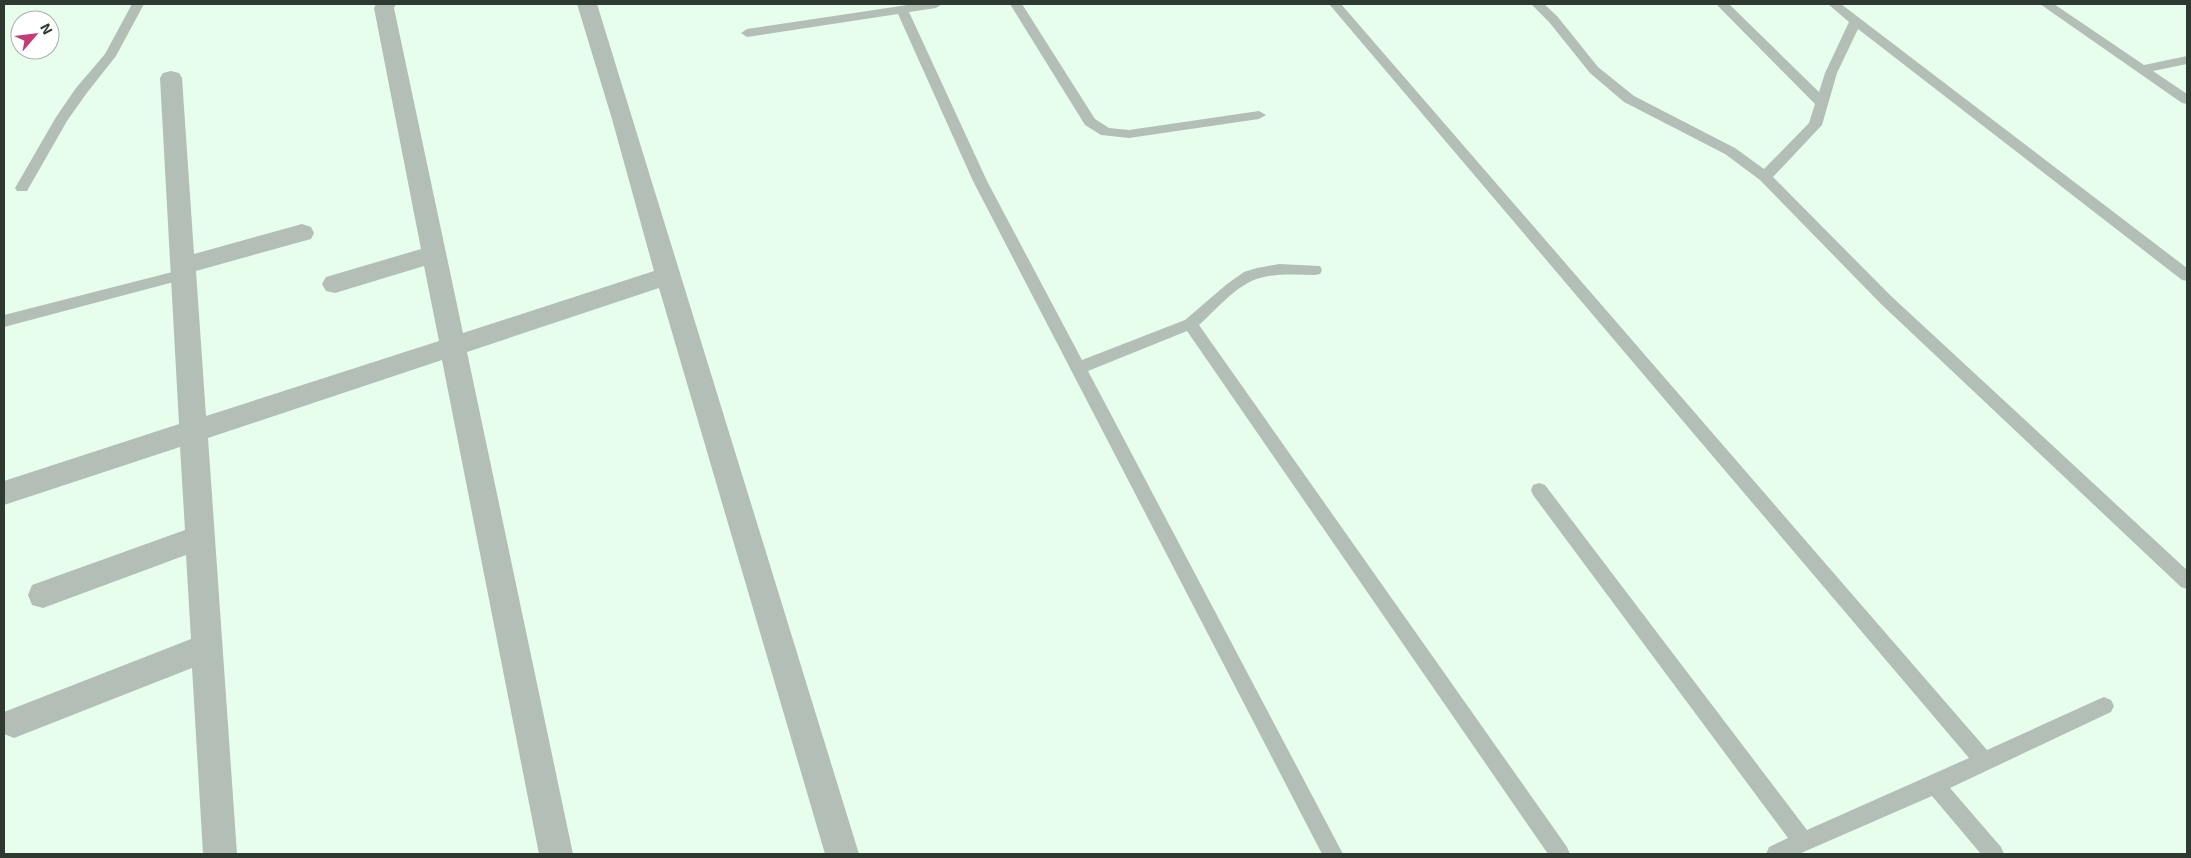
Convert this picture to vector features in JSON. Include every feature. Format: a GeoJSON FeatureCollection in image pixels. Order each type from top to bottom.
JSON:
{"type":"FeatureCollection","features":[{"type":"Feature","properties":{"kind":"street"},"geometry":{"type":"LineString","coordinates":[[386,4],[384,8],[556,854]]}},
{"type":"Feature","properties":{"kind":"street"},"geometry":{"type":"LineString","coordinates":[[587,4],[842,854]]}},
{"type":"Feature","properties":{"kind":"street"},"geometry":{"type":"LineString","coordinates":[[171,78],[220,854]]}},
{"type":"Feature","properties":{"kind":"street"},"geometry":{"type":"LineString","coordinates":[[183,270],[302,233]]}},
{"type":"Feature","properties":{"kind":"street"},"geometry":{"type":"LineString","coordinates":[[335,284],[434,254]]}},
{"type":"Feature","properties":{"kind":"street"},"geometry":{"type":"LineString","coordinates":[[4,493],[668,276]]}},
{"type":"Feature","properties":{"kind":"street"},"geometry":{"type":"LineString","coordinates":[[43,595],[201,537]]}},
{"type":"Feature","properties":{"kind":"street"},"geometry":{"type":"LineString","coordinates":[[14,723],[208,647]]}},
{"type":"Feature","properties":{"kind":"lane"},"geometry":{"type":"LineString","coordinates":[[22,188],[61,120],[81,91],[110,56],[138,4]]}},
{"type":"Feature","properties":{"kind":"lane"},"geometry":{"type":"LineString","coordinates":[[746,33],[936,4]]}},
{"type":"Feature","properties":{"kind":"lane"},"geometry":{"type":"LineString","coordinates":[[1016,4],[1090,122],[1106,132],[1130,134],[1259,115]]}},
{"type":"Feature","properties":{"kind":"lane"},"geometry":{"type":"LineString","coordinates":[[1336,4],[1984,760]]}},
{"type":"Feature","properties":{"kind":"lane"},"geometry":{"type":"LineString","coordinates":[[1537,4],[1553,19],[1594,70],[1630,99],[1730,151],[1765,177],[1886,300],[2187,582]]}},
{"type":"Feature","properties":{"kind":"lane"},"geometry":{"type":"LineString","coordinates":[[1722,4],[1822,102]]}},
{"type":"Feature","properties":{"kind":"lane"},"geometry":{"type":"LineString","coordinates":[[1834,4],[2187,276]]}},
{"type":"Feature","properties":{"kind":"lane"},"geometry":{"type":"LineString","coordinates":[[2046,4],[2187,100]]}},
{"type":"Feature","properties":{"kind":"lane"},"geometry":{"type":"LineString","coordinates":[[902,10],[980,180],[1333,854]]}},
{"type":"Feature","properties":{"kind":"lane"},"geometry":{"type":"LineString","coordinates":[[1765,177],[1815,125],[1831,73],[1856,20]]}},
{"type":"Feature","properties":{"kind":"lane"},"geometry":{"type":"LineString","coordinates":[[2142,70],[2187,60]]}},
{"type":"Feature","properties":{"kind":"lane"},"geometry":{"type":"LineString","coordinates":[[4,321],[183,270]]}},
{"type":"Feature","properties":{"kind":"lane"},"geometry":{"type":"LineString","coordinates":[[1078,368],[1190,324],[1238,283],[1256,273],[1280,270],[1315,270]]}},
{"type":"Feature","properties":{"kind":"lane"},"geometry":{"type":"LineString","coordinates":[[1190,324],[1560,854]]}},
{"type":"Feature","properties":{"kind":"lane"},"geometry":{"type":"LineString","coordinates":[[1540,490],[1803,841]]}},
{"type":"Feature","properties":{"kind":"lane"},"geometry":{"type":"LineString","coordinates":[[1776,854],[1936,785],[1984,760],[2104,706]]}},
{"type":"Feature","properties":{"kind":"lane"},"geometry":{"type":"LineString","coordinates":[[1936,785],[1994,854]]}}]}
